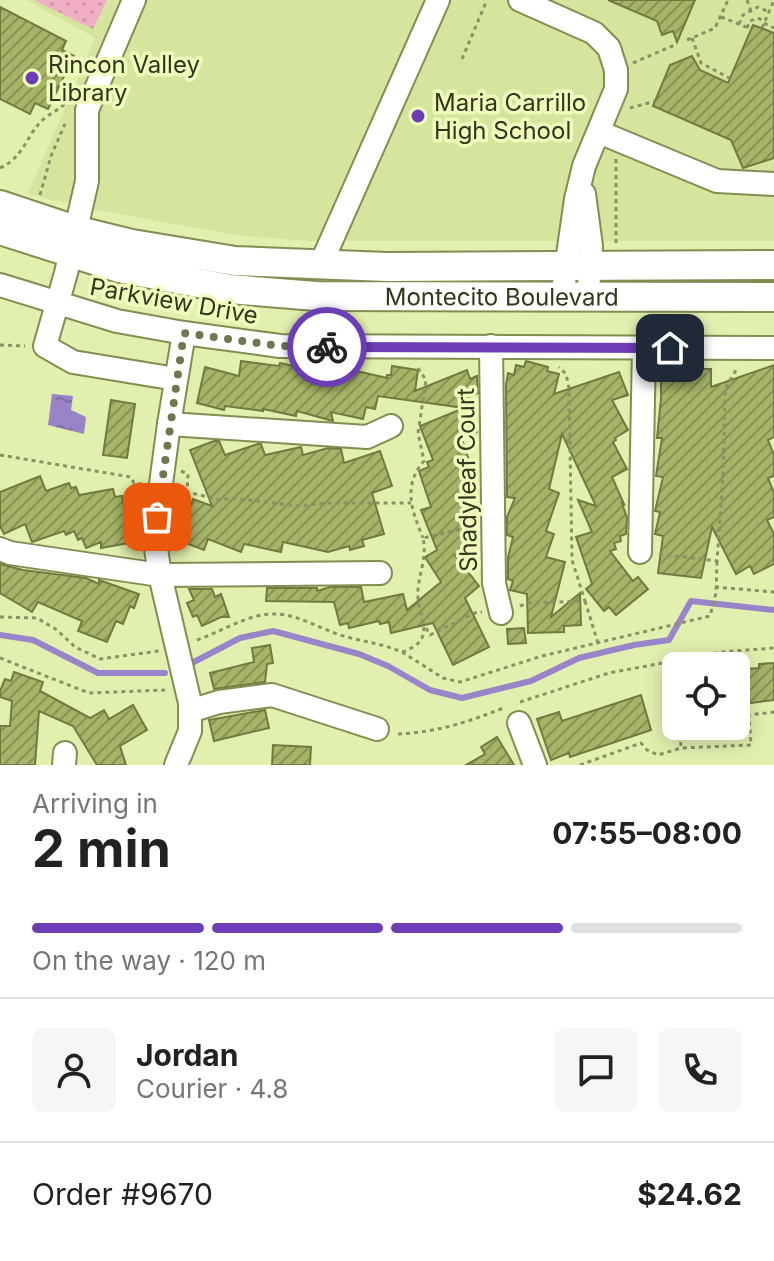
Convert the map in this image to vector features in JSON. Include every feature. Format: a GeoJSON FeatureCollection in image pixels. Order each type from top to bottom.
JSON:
{"type":"FeatureCollection","features":[{"type":"Feature","properties":{"kind":"main road","name":"Montecito Boulevard"},"geometry":{"type":"LineString","coordinates":[[0,205],[119,268],[230,289],[316,296],[774,297]]}},
{"type":"Feature","properties":{"kind":"main road","name":"Montecito Boulevard"},"geometry":{"type":"LineString","coordinates":[[0,230],[73,241],[132,244],[235,261],[320,266],[774,265]]}},
{"type":"Feature","properties":{"kind":"street"},"geometry":{"type":"LineString","coordinates":[[134,0],[87,110],[87,181],[45,346],[73,362],[176,379]]}},
{"type":"Feature","properties":{"kind":"street"},"geometry":{"type":"LineString","coordinates":[[320,266],[438,0]]}},
{"type":"Feature","properties":{"kind":"street"},"geometry":{"type":"LineString","coordinates":[[520,0],[594,33],[609,48],[618,79],[584,166],[582,185],[591,246],[577,266],[576,295]]}},
{"type":"Feature","properties":{"kind":"street"},"geometry":{"type":"LineString","coordinates":[[599,132],[717,181],[774,184]]}},
{"type":"Feature","properties":{"kind":"street","name":"Parkview Drive"},"geometry":{"type":"LineString","coordinates":[[0,285],[117,321],[280,346],[774,348]]}},
{"type":"Feature","properties":{"kind":"street"},"geometry":{"type":"LineString","coordinates":[[176,765],[190,731],[190,711],[154,536],[184,333]]}},
{"type":"Feature","properties":{"kind":"street","name":"Shadyleaf Court"},"geometry":{"type":"LineString","coordinates":[[491,346],[494,583],[501,613]]}},
{"type":"Feature","properties":{"kind":"street"},"geometry":{"type":"LineString","coordinates":[[640,552],[644,348]]}},
{"type":"Feature","properties":{"kind":"street"},"geometry":{"type":"LineString","coordinates":[[169,424],[367,437],[391,426]]}},
{"type":"Feature","properties":{"kind":"street"},"geometry":{"type":"LineString","coordinates":[[0,549],[160,575],[380,573]]}},
{"type":"Feature","properties":{"kind":"street"},"geometry":{"type":"LineString","coordinates":[[190,711],[219,702],[272,695],[377,729]]}},
{"type":"Feature","properties":{"kind":"street"},"geometry":{"type":"LineString","coordinates":[[519,723],[535,765]]}},
{"type":"Feature","properties":{"kind":"path"},"geometry":{"type":"LineString","coordinates":[[462,59],[487,0]]}},
{"type":"Feature","properties":{"kind":"path"},"geometry":{"type":"LineString","coordinates":[[687,40],[715,28],[728,0]]}},
{"type":"Feature","properties":{"kind":"path"},"geometry":{"type":"LineString","coordinates":[[747,0],[751,11]]}},
{"type":"Feature","properties":{"kind":"path"},"geometry":{"type":"LineString","coordinates":[[764,24],[774,0]]}},
{"type":"Feature","properties":{"kind":"path"},"geometry":{"type":"LineString","coordinates":[[739,24],[743,15],[758,7],[769,12]]}},
{"type":"Feature","properties":{"kind":"path"},"geometry":{"type":"LineString","coordinates":[[720,17],[749,29],[750,21],[757,18],[774,28]]}},
{"type":"Feature","properties":{"kind":"path"},"geometry":{"type":"LineString","coordinates":[[692,38],[701,63],[735,81]]}},
{"type":"Feature","properties":{"kind":"path"},"geometry":{"type":"LineString","coordinates":[[633,63],[677,44]]}},
{"type":"Feature","properties":{"kind":"path"},"geometry":{"type":"LineString","coordinates":[[632,57],[636,75]]}},
{"type":"Feature","properties":{"kind":"path"},"geometry":{"type":"LineString","coordinates":[[626,104],[623,111],[655,101]]}},
{"type":"Feature","properties":{"kind":"path"},"geometry":{"type":"LineString","coordinates":[[0,168],[12,163],[45,118],[67,102]]}},
{"type":"Feature","properties":{"kind":"path"},"geometry":{"type":"LineString","coordinates":[[616,245],[617,155]]}},
{"type":"Feature","properties":{"kind":"path"},"geometry":{"type":"LineString","coordinates":[[0,345],[45,346]]}},
{"type":"Feature","properties":{"kind":"path"},"geometry":{"type":"LineString","coordinates":[[398,346],[400,356],[416,365],[426,380],[418,433],[424,461],[413,473],[411,503],[423,538],[423,567],[417,592],[430,635],[477,612],[501,613],[528,603],[585,601]]}},
{"type":"Feature","properties":{"kind":"path"},"geometry":{"type":"LineString","coordinates":[[547,347],[551,359],[566,374],[569,388],[572,560],[598,643]]}},
{"type":"Feature","properties":{"kind":"path"},"geometry":{"type":"LineString","coordinates":[[0,658],[89,693],[163,691],[182,668],[254,617],[274,613],[288,615],[345,637],[382,644],[402,652],[443,678],[460,682],[542,656],[713,613],[723,477],[725,394],[730,378],[746,358],[747,348]]}},
{"type":"Feature","properties":{"kind":"path"},"geometry":{"type":"LineString","coordinates":[[0,455],[131,477],[134,483],[188,474],[187,492],[221,500],[233,498],[298,506],[411,503]]}},
{"type":"Feature","properties":{"kind":"path"},"geometry":{"type":"LineString","coordinates":[[423,538],[465,529],[493,518]]}},
{"type":"Feature","properties":{"kind":"path"},"geometry":{"type":"LineString","coordinates":[[640,552],[717,561]]}},
{"type":"Feature","properties":{"kind":"path"},"geometry":{"type":"LineString","coordinates":[[715,587],[774,592]]}},
{"type":"Feature","properties":{"kind":"path"},"geometry":{"type":"LineString","coordinates":[[0,617],[37,618],[57,630],[75,647],[100,659],[182,668]]}},
{"type":"Feature","properties":{"kind":"path"},"geometry":{"type":"LineString","coordinates":[[402,652],[417,645],[425,626]]}},
{"type":"Feature","properties":{"kind":"path"},"geometry":{"type":"LineString","coordinates":[[377,729],[393,734],[432,732],[609,673],[721,652],[774,648]]}},
{"type":"Feature","properties":{"kind":"path"},"geometry":{"type":"LineString","coordinates":[[750,715],[774,712]]}},
{"type":"Feature","properties":{"kind":"path"},"geometry":{"type":"LineString","coordinates":[[580,765],[641,743],[658,755],[681,748],[751,745],[750,730]]}},
{"type":"Feature","properties":{"kind":"path"},"geometry":{"type":"LineString","coordinates":[[681,740],[681,748]]}},
{"type":"Feature","properties":{"kind":"shaded area","name":"Maria Carrillo High School"},"geometry":{"type":"Polygon","coordinates":[[[27,0],[774,0],[774,241],[312,241],[243,236],[101,211],[28,194],[95,38],[27,0]]]}},
{"type":"Feature","properties":{"kind":"shaded area"},"geometry":{"type":"Polygon","coordinates":[[[34,0],[107,0],[93,29],[34,0]]]}},
{"type":"Feature","properties":{"kind":"water"},"geometry":{"type":"Polygon","coordinates":[[[52,394],[73,396],[71,410],[86,417],[84,434],[48,425],[52,394]]]}},
{"type":"Feature","properties":{"kind":"building"},"geometry":{"type":"Polygon","coordinates":[[[608,0],[695,0],[677,42],[673,31],[662,35],[657,21],[608,0]]]}},
{"type":"Feature","properties":{"kind":"building","name":"Rincon Valley Library"},"geometry":{"type":"Polygon","coordinates":[[[0,7],[66,41],[62,50],[74,56],[48,109],[35,103],[30,114],[0,99],[0,7]]]}},
{"type":"Feature","properties":{"kind":"building"},"geometry":{"type":"Polygon","coordinates":[[[753,25],[774,33],[774,158],[743,168],[731,140],[653,106],[670,65],[692,56],[700,70],[728,83],[753,25]]]}},
{"type":"Feature","properties":{"kind":"building"},"geometry":{"type":"Polygon","coordinates":[[[241,361],[279,366],[280,363],[316,371],[318,363],[351,373],[352,370],[387,378],[391,375],[392,366],[418,370],[415,391],[467,370],[470,379],[477,376],[478,393],[464,399],[477,432],[462,439],[473,473],[460,469],[478,512],[460,517],[476,542],[455,555],[479,586],[465,598],[489,647],[453,665],[433,623],[391,633],[389,622],[380,624],[379,621],[349,628],[348,623],[340,625],[334,602],[266,601],[267,588],[317,588],[317,591],[330,587],[361,587],[364,602],[403,594],[407,610],[441,582],[425,557],[437,550],[421,510],[431,507],[419,471],[429,467],[427,462],[433,460],[420,426],[464,408],[378,396],[375,409],[366,407],[363,419],[331,412],[333,421],[297,411],[296,416],[263,409],[225,406],[224,410],[197,403],[205,367],[239,376],[241,361]]]}},
{"type":"Feature","properties":{"kind":"building"},"geometry":{"type":"Polygon","coordinates":[[[526,361],[548,367],[547,371],[559,374],[554,394],[619,372],[628,395],[612,400],[628,430],[613,442],[627,469],[612,477],[627,518],[626,534],[620,536],[621,541],[614,543],[616,549],[610,551],[633,581],[638,577],[648,589],[616,615],[609,607],[604,611],[586,589],[592,584],[576,537],[592,532],[578,500],[596,506],[562,434],[549,489],[559,493],[546,531],[554,534],[546,557],[565,562],[551,617],[580,593],[581,625],[564,626],[564,632],[528,633],[527,594],[510,590],[513,581],[508,579],[508,557],[513,537],[507,535],[507,517],[515,498],[507,497],[506,385],[508,373],[514,375],[516,365],[524,367],[526,361]]]}},
{"type":"Feature","properties":{"kind":"building"},"geometry":{"type":"Polygon","coordinates":[[[774,365],[774,437],[768,440],[774,455],[774,476],[768,478],[774,493],[774,517],[767,520],[774,534],[774,564],[754,574],[750,566],[736,574],[712,527],[701,578],[658,573],[663,536],[655,534],[660,512],[655,511],[663,477],[656,476],[662,438],[657,438],[661,369],[711,369],[711,387],[774,365]]]}},
{"type":"Feature","properties":{"kind":"building"},"geometry":{"type":"Polygon","coordinates":[[[111,400],[135,404],[127,458],[103,455],[111,400]]]}},
{"type":"Feature","properties":{"kind":"building"},"geometry":{"type":"Polygon","coordinates":[[[219,441],[225,455],[258,444],[261,444],[265,455],[301,447],[303,455],[328,448],[341,449],[344,463],[380,451],[392,486],[372,493],[384,534],[362,540],[364,546],[350,550],[349,546],[328,552],[283,542],[281,552],[244,544],[241,552],[208,539],[204,550],[178,540],[193,499],[212,506],[190,450],[219,441]]]}},
{"type":"Feature","properties":{"kind":"building"},"geometry":{"type":"Polygon","coordinates":[[[40,476],[46,491],[69,483],[71,488],[76,487],[79,495],[113,489],[115,497],[122,496],[127,524],[137,522],[140,541],[101,548],[101,542],[86,548],[82,538],[78,540],[74,531],[66,535],[64,531],[32,542],[25,524],[4,534],[0,526],[0,492],[40,476]]]}},
{"type":"Feature","properties":{"kind":"building"},"geometry":{"type":"Polygon","coordinates":[[[0,564],[86,578],[99,584],[99,580],[139,594],[123,624],[116,621],[107,642],[78,631],[82,621],[38,602],[32,612],[0,593],[0,564]]]}},
{"type":"Feature","properties":{"kind":"building"},"geometry":{"type":"Polygon","coordinates":[[[189,589],[212,589],[215,597],[221,594],[229,617],[221,617],[202,626],[197,615],[193,617],[187,603],[194,600],[189,589]]]}},
{"type":"Feature","properties":{"kind":"building"},"geometry":{"type":"Polygon","coordinates":[[[524,628],[526,643],[508,644],[507,629],[524,628]]]}},
{"type":"Feature","properties":{"kind":"building"},"geometry":{"type":"Polygon","coordinates":[[[270,645],[273,663],[267,664],[265,682],[214,689],[210,673],[254,662],[252,648],[270,645]]]}},
{"type":"Feature","properties":{"kind":"building"},"geometry":{"type":"Polygon","coordinates":[[[774,663],[774,700],[750,703],[750,669],[759,668],[759,664],[774,663]]]}},
{"type":"Feature","properties":{"kind":"building"},"geometry":{"type":"Polygon","coordinates":[[[14,672],[43,682],[40,691],[90,718],[104,710],[109,719],[133,705],[147,730],[120,746],[126,765],[97,765],[73,726],[39,711],[35,765],[0,765],[0,726],[10,726],[12,701],[0,697],[0,691],[5,679],[11,681],[14,672]]]}},
{"type":"Feature","properties":{"kind":"building"},"geometry":{"type":"Polygon","coordinates":[[[641,695],[651,730],[570,757],[569,753],[551,760],[537,719],[559,712],[562,721],[641,695]]]}},
{"type":"Feature","properties":{"kind":"building"},"geometry":{"type":"Polygon","coordinates":[[[265,710],[269,728],[214,741],[209,720],[265,710]]]}},
{"type":"Feature","properties":{"kind":"building"},"geometry":{"type":"Polygon","coordinates":[[[497,737],[514,765],[466,765],[485,754],[481,747],[497,737]]]}},
{"type":"Feature","properties":{"kind":"building"},"geometry":{"type":"Polygon","coordinates":[[[273,745],[311,747],[310,765],[272,765],[273,745]]]}},
{"type":"Feature","properties":{"kind":"waterway"},"geometry":{"type":"LineString","coordinates":[[190,664],[240,638],[273,631],[359,654],[388,666],[430,690],[462,698],[531,681],[579,658],[669,640],[691,601],[774,610]]}},
{"type":"Feature","properties":{"kind":"waterway"},"geometry":{"type":"LineString","coordinates":[[0,635],[33,640],[98,673],[165,673]]}},
{"type":"Feature","properties":{"kind":"way so far"},"geometry":{"type":"LineString","coordinates":[[157,517],[184,333],[280,346],[327,347]]}},
{"type":"Feature","properties":{"kind":"place","name":"Rincon Valley Library"},"geometry":{"type":"Point","coordinates":[32,78]}},
{"type":"Feature","properties":{"kind":"place","name":"Maria Carrillo High School"},"geometry":{"type":"Point","coordinates":[418,116]}},
{"type":"Feature","properties":{"kind":"route"},"geometry":{"type":"LineString","coordinates":[[327,347],[670,348]]}}]}
